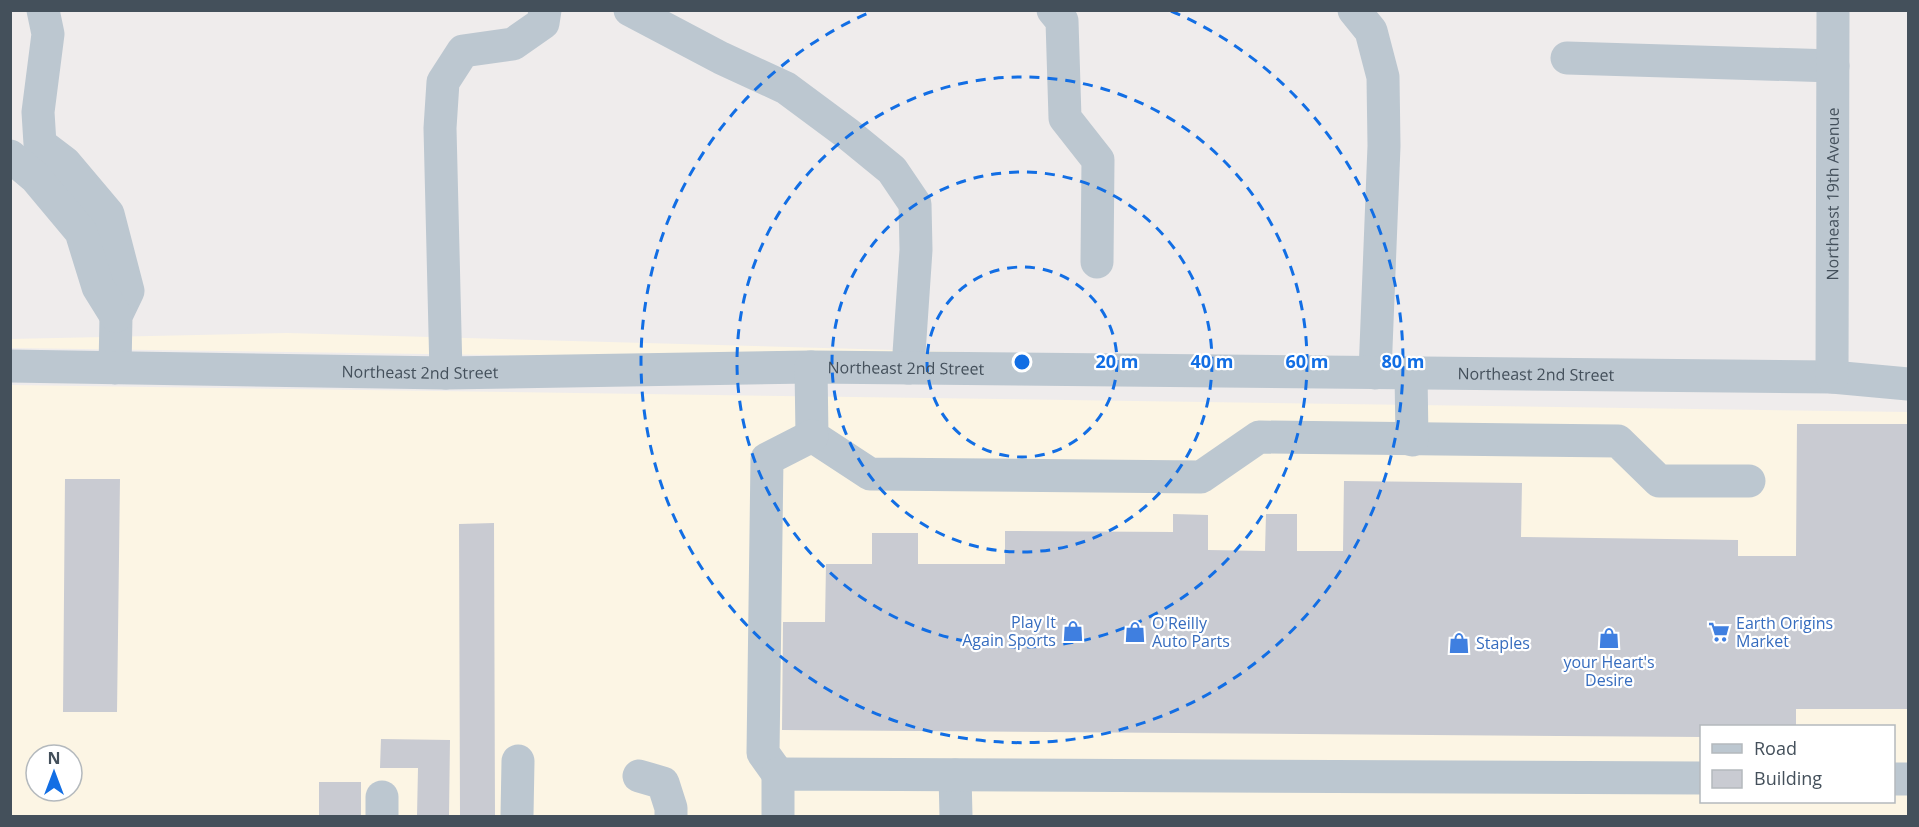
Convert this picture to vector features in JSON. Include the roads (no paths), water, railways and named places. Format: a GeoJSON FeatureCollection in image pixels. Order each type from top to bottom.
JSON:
{"type":"FeatureCollection","features":[{"type":"Feature","properties":{"kind":"street"},"geometry":{"type":"LineString","coordinates":[[43,10],[48,34],[38,112],[40,144],[65,163],[108,214],[128,291],[116,316],[115,368]]}},
{"type":"Feature","properties":{"kind":"street"},"geometry":{"type":"LineString","coordinates":[[446,373],[440,128],[443,82],[463,51],[513,44],[543,23],[546,10]]}},
{"type":"Feature","properties":{"kind":"street"},"geometry":{"type":"LineString","coordinates":[[630,10],[721,58],[786,88],[892,170],[915,204],[916,250],[908,368]]}},
{"type":"Feature","properties":{"kind":"street"},"geometry":{"type":"LineString","coordinates":[[1053,10],[1062,21],[1065,118],[1098,160],[1097,262]]}},
{"type":"Feature","properties":{"kind":"street"},"geometry":{"type":"LineString","coordinates":[[1354,10],[1371,32],[1383,77],[1384,146],[1376,373]]}},
{"type":"Feature","properties":{"kind":"street","name":"Northeast 19th Avenue"},"geometry":{"type":"LineString","coordinates":[[1832,377],[1833,10]]}},
{"type":"Feature","properties":{"kind":"street"},"geometry":{"type":"LineString","coordinates":[[1567,58],[1833,66]]}},
{"type":"Feature","properties":{"kind":"street"},"geometry":{"type":"LineString","coordinates":[[10,156],[35,177],[81,232],[98,287],[116,316]]}},
{"type":"Feature","properties":{"kind":"street","name":"Northeast 2nd Street"},"geometry":{"type":"LineString","coordinates":[[10,366],[446,373],[811,367],[1832,377],[1908,384]]}},
{"type":"Feature","properties":{"kind":"street"},"geometry":{"type":"LineString","coordinates":[[811,367],[812,436]]}},
{"type":"Feature","properties":{"kind":"street"},"geometry":{"type":"LineString","coordinates":[[1411,373],[1412,440]]}},
{"type":"Feature","properties":{"kind":"street"},"geometry":{"type":"LineString","coordinates":[[812,436],[870,474],[1201,477],[1259,438],[1618,441],[1659,481],[1749,481]]}},
{"type":"Feature","properties":{"kind":"street"},"geometry":{"type":"LineString","coordinates":[[778,816],[778,774],[763,753],[766,459],[812,436]]}},
{"type":"Feature","properties":{"kind":"street"},"geometry":{"type":"LineString","coordinates":[[517,816],[518,761]]}},
{"type":"Feature","properties":{"kind":"street"},"geometry":{"type":"LineString","coordinates":[[778,774],[1700,778]]}},
{"type":"Feature","properties":{"kind":"street"},"geometry":{"type":"LineString","coordinates":[[955,775],[956,816]]}},
{"type":"Feature","properties":{"kind":"street"},"geometry":{"type":"LineString","coordinates":[[639,776],[663,783],[671,808],[671,816]]}},
{"type":"Feature","properties":{"kind":"place","name":"Play It Again Sports"},"geometry":{"type":"Point","coordinates":[1073,631]}},
{"type":"Feature","properties":{"kind":"place","name":"O'Reilly Auto Parts"},"geometry":{"type":"Point","coordinates":[1135,632]}},
{"type":"Feature","properties":{"kind":"place","name":"Earth Origins Market"},"geometry":{"type":"Point","coordinates":[1719,632]}},
{"type":"Feature","properties":{"kind":"place","name":"your Heart's Desire"},"geometry":{"type":"Point","coordinates":[1609,638]}},
{"type":"Feature","properties":{"kind":"place","name":"Staples"},"geometry":{"type":"Point","coordinates":[1459,643]}}]}
